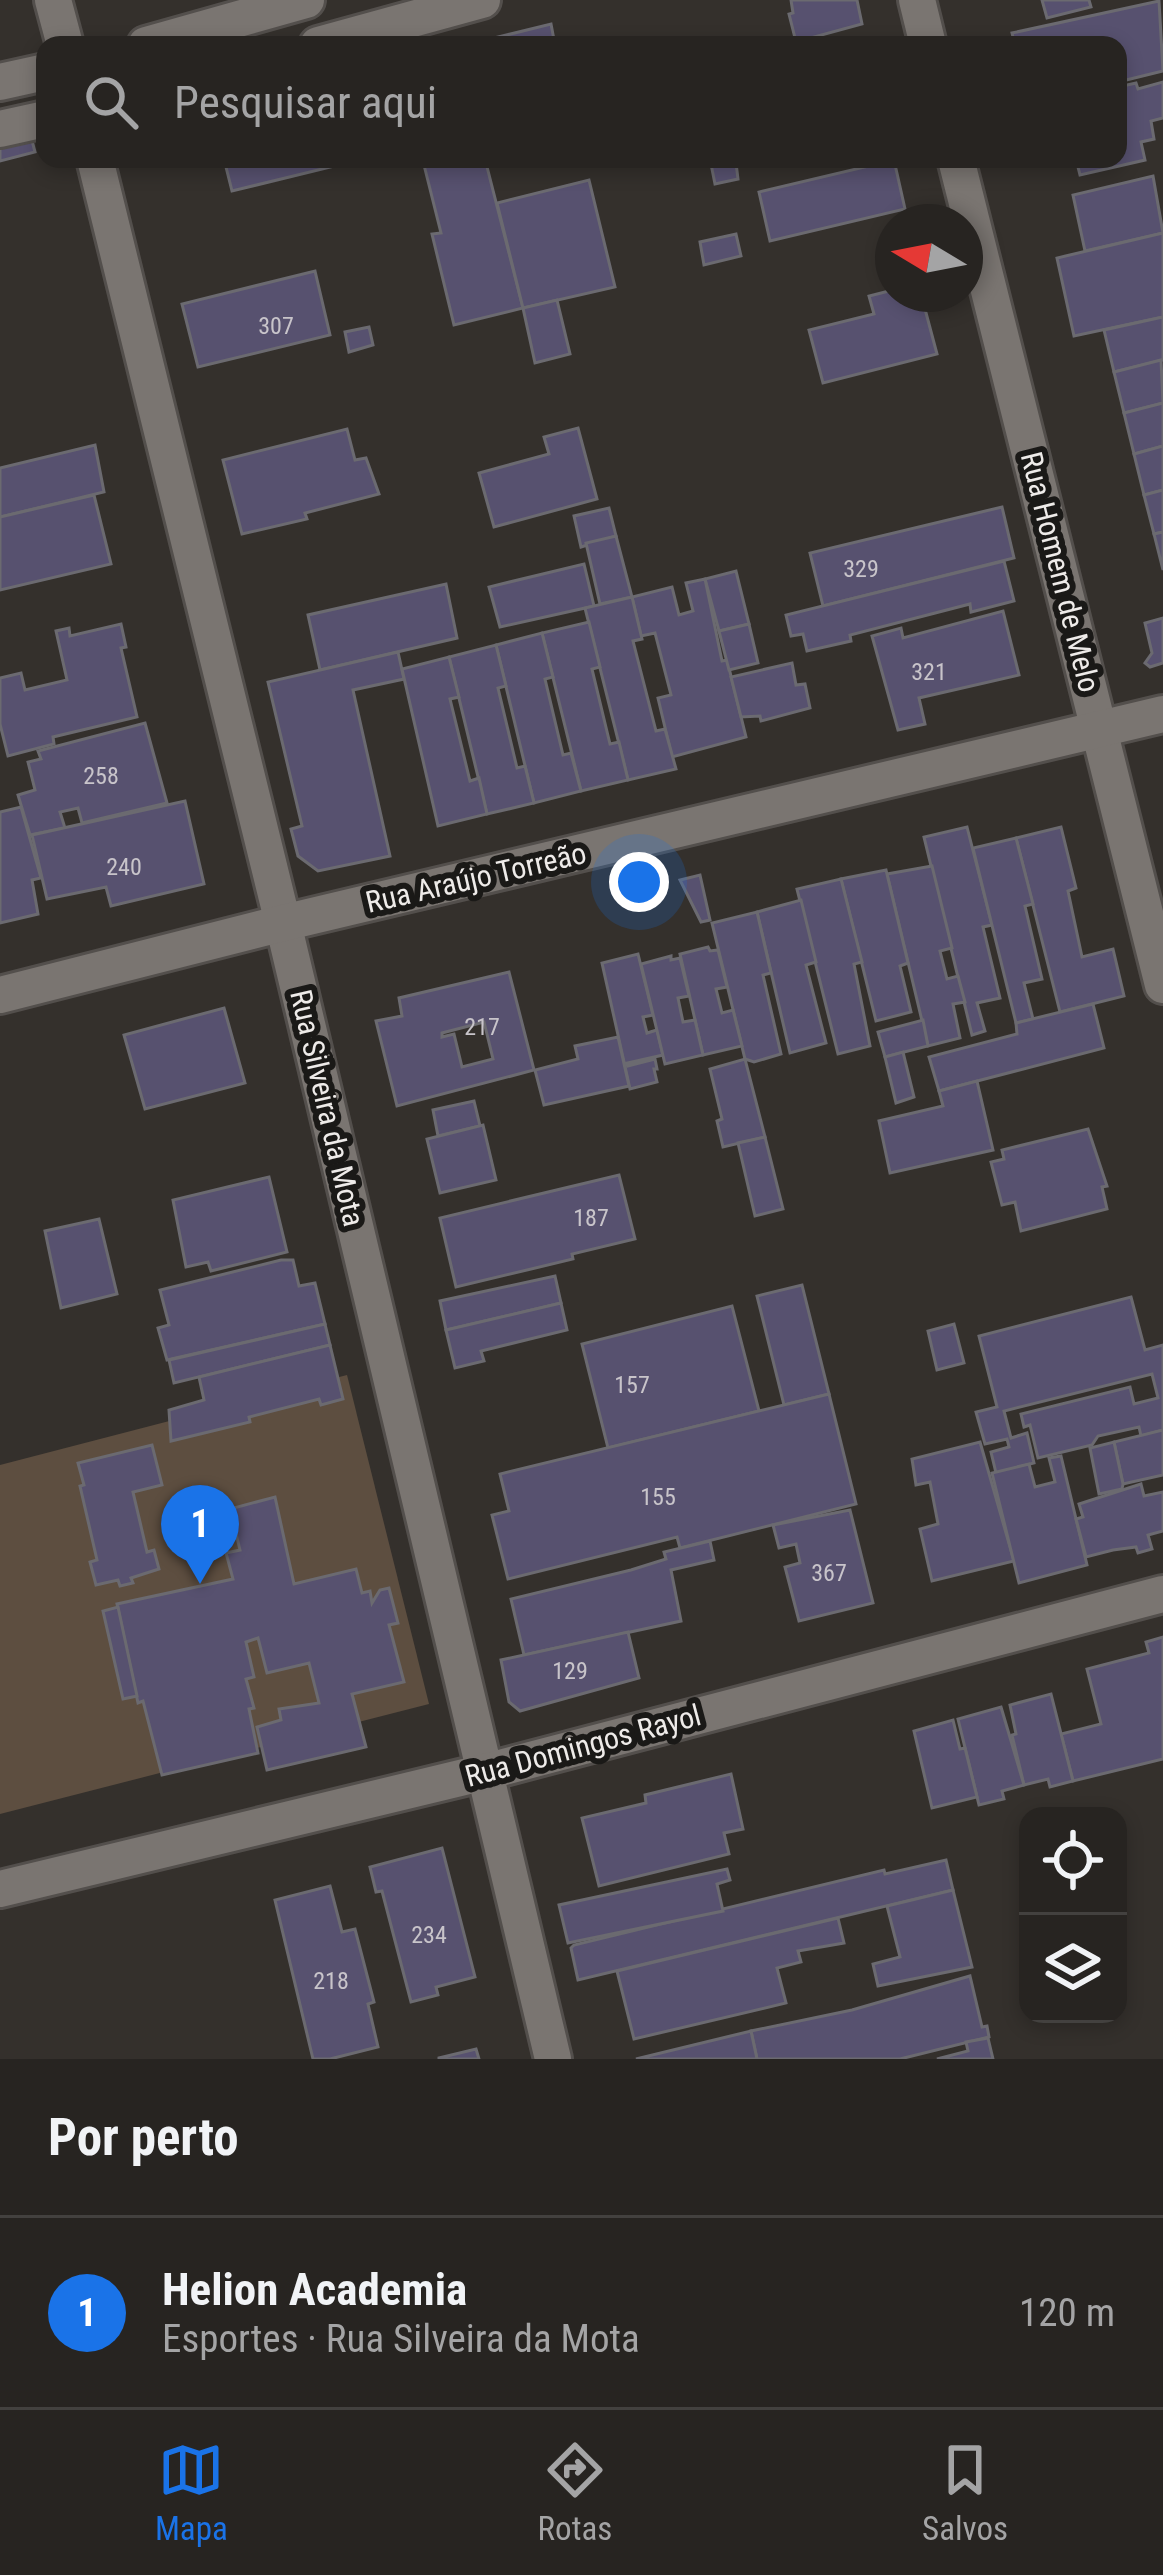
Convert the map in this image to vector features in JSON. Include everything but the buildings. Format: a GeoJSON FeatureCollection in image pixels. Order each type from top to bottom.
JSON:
{"type":"FeatureCollection","features":[{"type":"Feature","properties":{"kind":"street"},"geometry":{"type":"LineString","coordinates":[[53,0],[63,36]]}},
{"type":"Feature","properties":{"kind":"street"},"geometry":{"type":"LineString","coordinates":[[178,36],[306,0]]}},
{"type":"Feature","properties":{"kind":"street"},"geometry":{"type":"LineString","coordinates":[[351,36],[482,0]]}},
{"type":"Feature","properties":{"kind":"street"},"geometry":{"type":"LineString","coordinates":[[916,0],[926,36]]}},
{"type":"Feature","properties":{"kind":"street"},"geometry":{"type":"LineString","coordinates":[[0,82],[36,74]]}},
{"type":"Feature","properties":{"kind":"street"},"geometry":{"type":"LineString","coordinates":[[0,129],[36,121]]}},
{"type":"Feature","properties":{"kind":"street","name":"Rua Silveira da Mota"},"geometry":{"type":"LineString","coordinates":[[97,168],[283,923],[553,2059]]}},
{"type":"Feature","properties":{"kind":"street","name":"Rua Homem de Melo"},"geometry":{"type":"LineString","coordinates":[[958,168],[1163,985]]}},
{"type":"Feature","properties":{"kind":"street","name":"Rua Araújo Torreão"},"geometry":{"type":"LineString","coordinates":[[0,995],[1163,714]]}},
{"type":"Feature","properties":{"kind":"street","name":"Rua Domingos Rayol"},"geometry":{"type":"LineString","coordinates":[[0,1889],[485,1772],[1163,1594]]}},
{"type":"Feature","properties":{"kind":"shaded area"},"geometry":{"type":"Polygon","coordinates":[[[347,1375],[429,1704],[0,1814],[0,1465],[347,1375]]]}},
{"type":"Feature","properties":{"kind":"place","name":"Helion Academia"},"geometry":{"type":"Point","coordinates":[200,1584]}}]}
